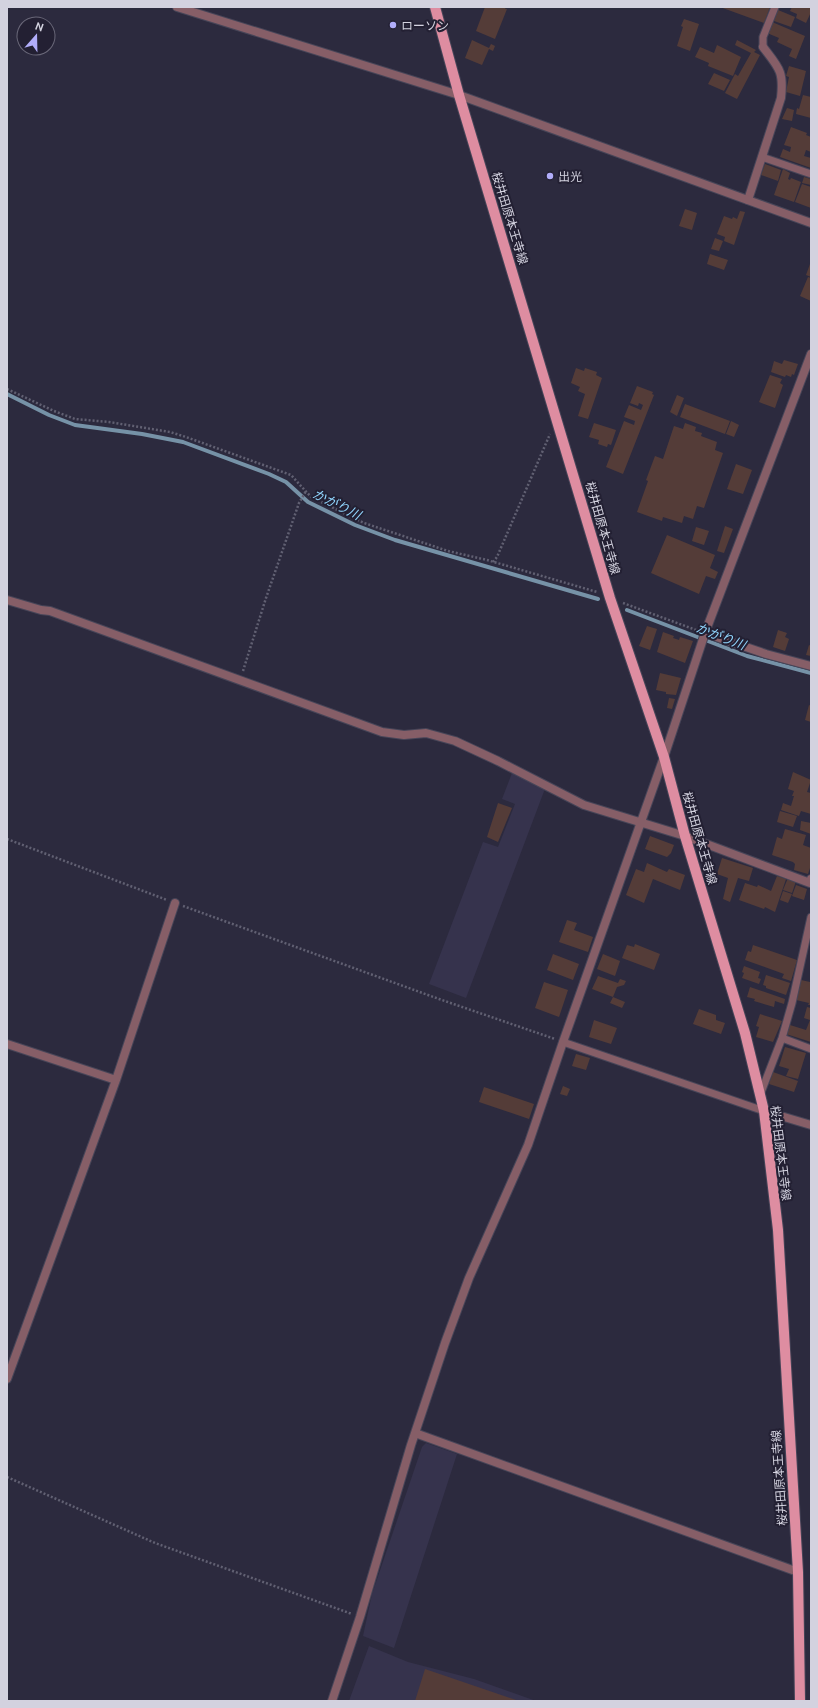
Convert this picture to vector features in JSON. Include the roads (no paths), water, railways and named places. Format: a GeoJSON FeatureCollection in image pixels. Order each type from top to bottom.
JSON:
{"type":"FeatureCollection","features":[{"type":"Feature","properties":{"kind":"main road","name":"桜井田原本王寺線"},"geometry":{"type":"LineString","coordinates":[[435,7],[459,95],[557,417],[610,598],[664,757],[685,836],[745,1033],[764,1111],[778,1230],[798,1572],[800,1701]]}},
{"type":"Feature","properties":{"kind":"street"},"geometry":{"type":"LineString","coordinates":[[177,7],[459,95],[811,223]]}},
{"type":"Feature","properties":{"kind":"street"},"geometry":{"type":"LineString","coordinates":[[748,200],[781,98],[783,82],[779,67],[763,47]]}},
{"type":"Feature","properties":{"kind":"street"},"geometry":{"type":"LineString","coordinates":[[332,1701],[360,1617],[416,1433],[469,1278],[528,1145],[562,1042],[664,757],[705,633],[811,354]]}},
{"type":"Feature","properties":{"kind":"street"},"geometry":{"type":"LineString","coordinates":[[7,600],[41,610],[50,611],[382,732],[404,735],[426,734],[455,741],[584,805],[685,836],[811,882]]}},
{"type":"Feature","properties":{"kind":"street"},"geometry":{"type":"LineString","coordinates":[[705,633],[766,654],[811,666]]}},
{"type":"Feature","properties":{"kind":"street"},"geometry":{"type":"LineString","coordinates":[[7,1379],[116,1080],[175,902]]}},
{"type":"Feature","properties":{"kind":"street"},"geometry":{"type":"LineString","coordinates":[[7,1044],[116,1080]]}},
{"type":"Feature","properties":{"kind":"street"},"geometry":{"type":"LineString","coordinates":[[764,1111],[811,1125]]}},
{"type":"Feature","properties":{"kind":"street"},"geometry":{"type":"LineString","coordinates":[[416,1433],[798,1572]]}},
{"type":"Feature","properties":{"kind":"lane"},"geometry":{"type":"LineString","coordinates":[[763,47],[763,37],[775,7]]}},
{"type":"Feature","properties":{"kind":"lane"},"geometry":{"type":"LineString","coordinates":[[762,157],[811,174]]}},
{"type":"Feature","properties":{"kind":"lane"},"geometry":{"type":"LineString","coordinates":[[760,1095],[782,1038],[799,976],[811,916]]}},
{"type":"Feature","properties":{"kind":"lane"},"geometry":{"type":"LineString","coordinates":[[782,1038],[811,1049]]}},
{"type":"Feature","properties":{"kind":"lane"},"geometry":{"type":"LineString","coordinates":[[562,1042],[764,1111]]}},
{"type":"Feature","properties":{"kind":"waterway","name":"かがり川"},"geometry":{"type":"LineString","coordinates":[[7,394],[49,415],[75,425],[142,434],[183,442],[269,474],[286,482],[308,502],[355,525],[395,540],[598,599]]}},
{"type":"Feature","properties":{"kind":"waterway","name":"かがり川"},"geometry":{"type":"LineString","coordinates":[[627,610],[747,656],[811,673]]}},
{"type":"Feature","properties":{"kind":"place","name":"ローソン"},"geometry":{"type":"Point","coordinates":[393,25]}},
{"type":"Feature","properties":{"kind":"place","name":"出光"},"geometry":{"type":"Point","coordinates":[550,176]}}]}
